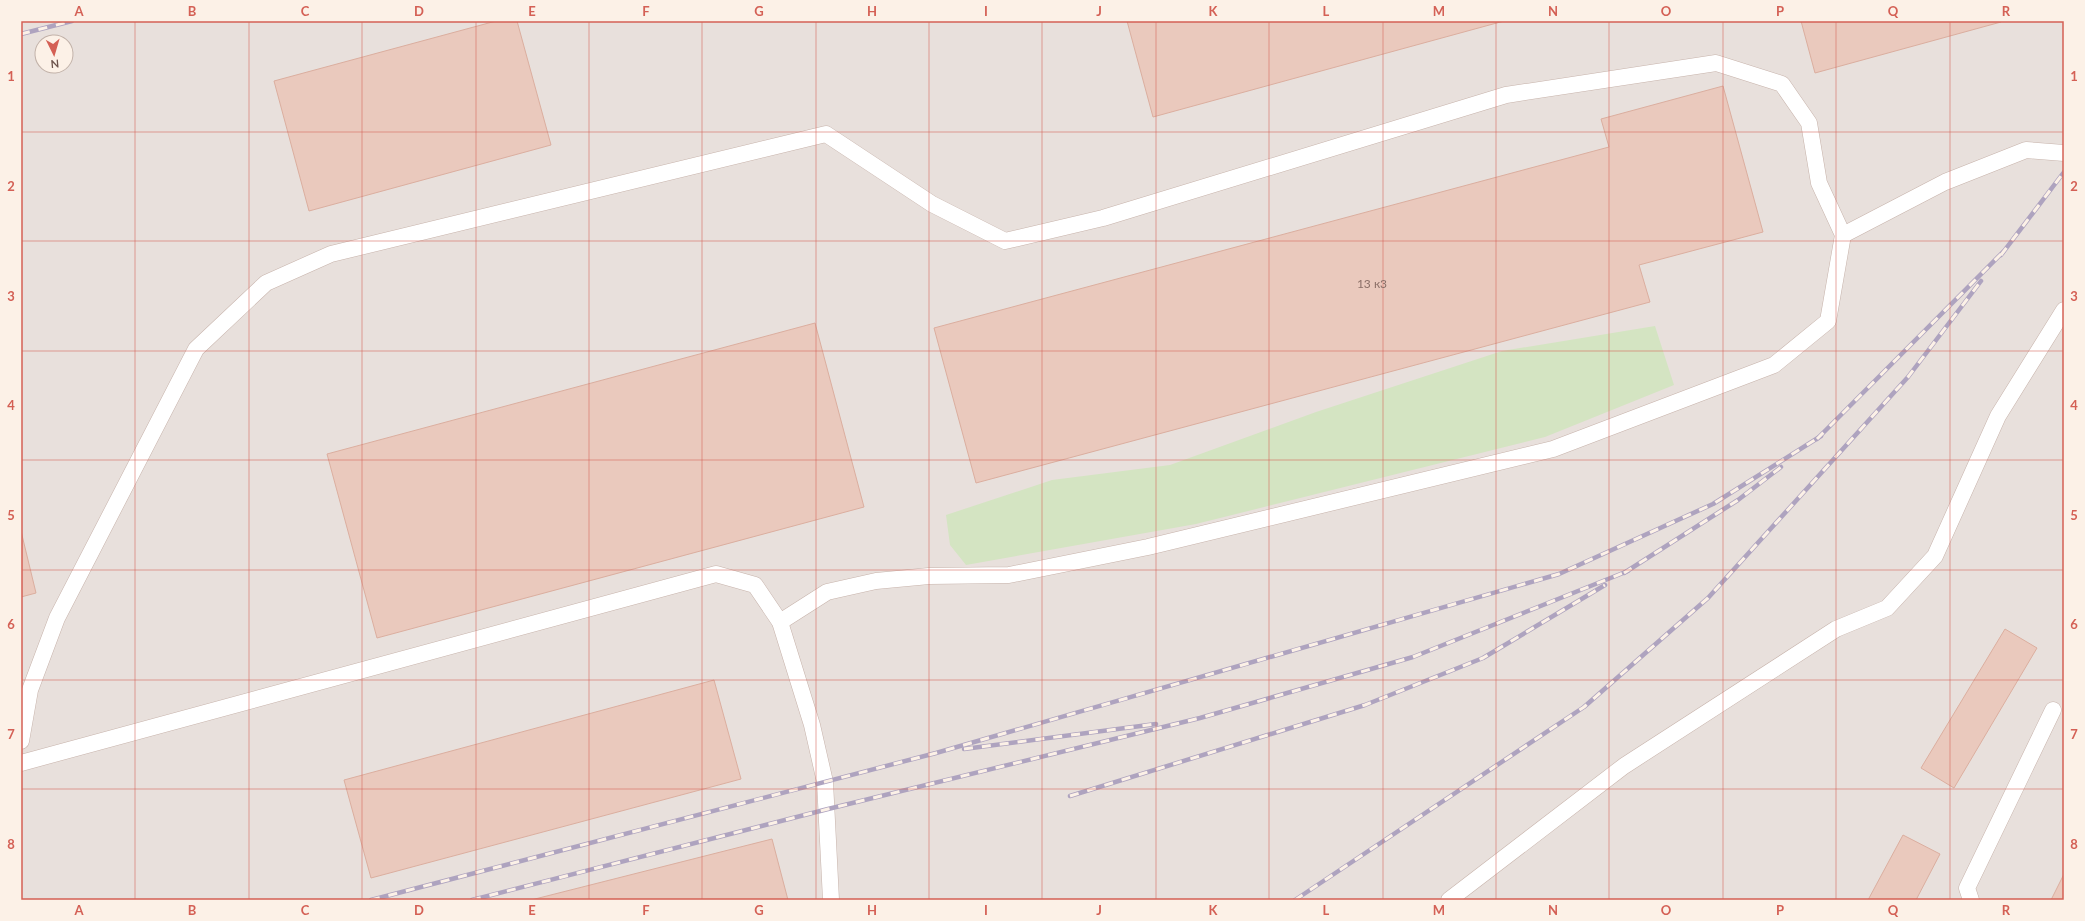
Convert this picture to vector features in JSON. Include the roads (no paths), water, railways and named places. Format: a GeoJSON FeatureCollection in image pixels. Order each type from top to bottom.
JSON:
{"type":"FeatureCollection","features":[{"type":"Feature","properties":{"kind":"lane"},"geometry":{"type":"LineString","coordinates":[[21,742],[30,690],[56,618],[196,350],[266,283],[331,254],[826,134],[932,204],[1005,240],[1103,218],[1506,95],[1716,63],[1782,84],[1809,123],[1819,183],[1843,235],[1828,321],[1774,365],[1553,449],[1148,547],[1009,575],[929,576],[876,581],[827,592],[780,622]]}},
{"type":"Feature","properties":{"kind":"lane"},"geometry":{"type":"LineString","coordinates":[[1843,235],[1945,182],[2026,150],[2064,153]]}},
{"type":"Feature","properties":{"kind":"lane"},"geometry":{"type":"LineString","coordinates":[[1449,900],[1624,766],[1836,629],[1887,608],[1935,556],[1998,416],[2064,310]]}},
{"type":"Feature","properties":{"kind":"lane"},"geometry":{"type":"LineString","coordinates":[[21,763],[716,574],[755,585],[780,622],[812,725],[825,782],[831,900]]}},
{"type":"Feature","properties":{"kind":"lane"},"geometry":{"type":"LineString","coordinates":[[1971,900],[1967,888],[2053,710]]}},
{"type":"Feature","properties":{"kind":"railway"},"geometry":{"type":"LineString","coordinates":[[21,34],[72,21]]}},
{"type":"Feature","properties":{"kind":"railway"},"geometry":{"type":"LineString","coordinates":[[2001,255],[2064,172]]}},
{"type":"Feature","properties":{"kind":"railway"},"geometry":{"type":"LineString","coordinates":[[1817,439],[2003,252]]}},
{"type":"Feature","properties":{"kind":"railway"},"geometry":{"type":"LineString","coordinates":[[1295,900],[1584,707],[1708,598],[1908,377],[1981,281]]}},
{"type":"Feature","properties":{"kind":"railway"},"geometry":{"type":"LineString","coordinates":[[371,900],[936,753],[1559,574],[1713,504],[1821,436]]}},
{"type":"Feature","properties":{"kind":"railway"},"geometry":{"type":"LineString","coordinates":[[1624,573],[1738,500],[1781,467]]}},
{"type":"Feature","properties":{"kind":"railway"},"geometry":{"type":"LineString","coordinates":[[472,900],[828,809],[1200,718],[1413,657],[1628,571]]}},
{"type":"Feature","properties":{"kind":"railway"},"geometry":{"type":"LineString","coordinates":[[1070,796],[1365,705],[1483,658],[1605,585]]}},
{"type":"Feature","properties":{"kind":"railway"},"geometry":{"type":"LineString","coordinates":[[964,749],[1156,724]]}}]}
